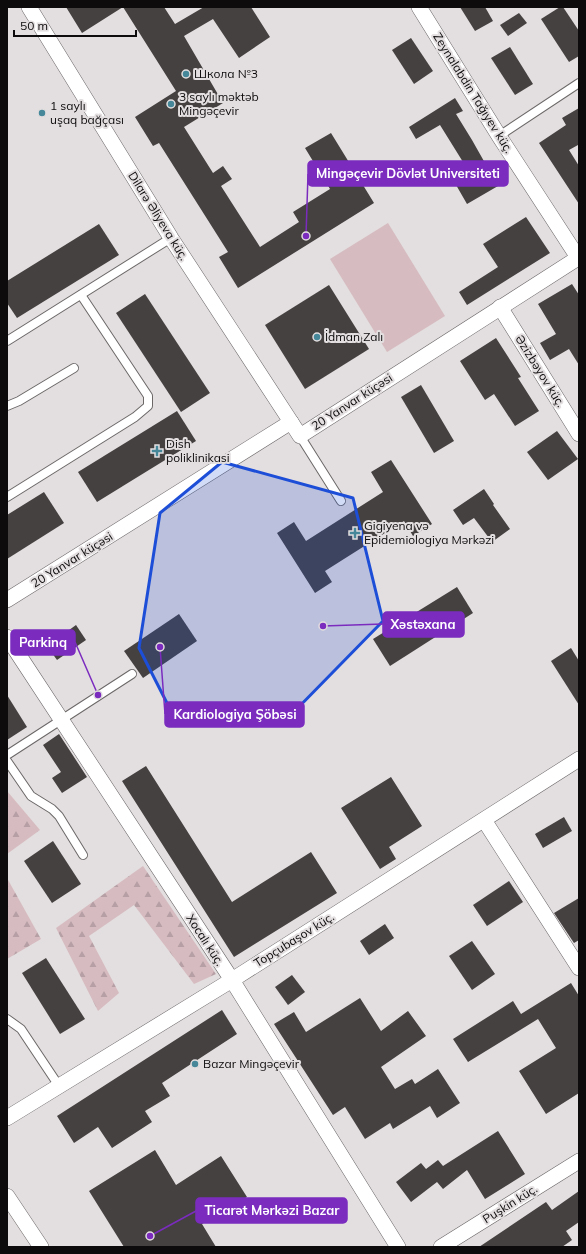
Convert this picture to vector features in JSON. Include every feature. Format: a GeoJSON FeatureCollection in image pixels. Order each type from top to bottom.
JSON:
{"type":"FeatureCollection","features":[{"type":"Feature","properties":{"kind":"street","name":"Dilarə Əliyeva küç."},"geometry":{"type":"LineString","coordinates":[[29,7],[171,238],[291,422]]}},
{"type":"Feature","properties":{"kind":"street","name":"Zeynalabdin Tağıyev küç."},"geometry":{"type":"LineString","coordinates":[[419,7],[499,136],[579,258]]}},
{"type":"Feature","properties":{"kind":"street","name":"20 Yanvar küçəsi"},"geometry":{"type":"LineString","coordinates":[[7,600],[291,422],[300,436],[579,258]]}},
{"type":"Feature","properties":{"kind":"street","name":"Əzizbəyov küç."},"geometry":{"type":"LineString","coordinates":[[500,307],[579,434]]}},
{"type":"Feature","properties":{"kind":"street","name":"Xocalı küç."},"geometry":{"type":"LineString","coordinates":[[7,637],[232,980],[398,1247]]}},
{"type":"Feature","properties":{"kind":"street","name":"Topçubaşov küç."},"geometry":{"type":"LineString","coordinates":[[7,1118],[232,980],[579,759]]}},
{"type":"Feature","properties":{"kind":"street"},"geometry":{"type":"LineString","coordinates":[[484,820],[579,968]]}},
{"type":"Feature","properties":{"kind":"street","name":"Puşkin küç."},"geometry":{"type":"LineString","coordinates":[[441,1247],[579,1161]]}},
{"type":"Feature","properties":{"kind":"street"},"geometry":{"type":"LineString","coordinates":[[7,1196],[41,1247]]}},
{"type":"Feature","properties":{"kind":"lane"},"geometry":{"type":"LineString","coordinates":[[499,136],[579,83]]}},
{"type":"Feature","properties":{"kind":"lane"},"geometry":{"type":"LineString","coordinates":[[7,341],[171,238]]}},
{"type":"Feature","properties":{"kind":"lane"},"geometry":{"type":"LineString","coordinates":[[7,497],[135,417],[148,406],[148,396],[81,295]]}},
{"type":"Feature","properties":{"kind":"lane"},"geometry":{"type":"LineString","coordinates":[[7,406],[19,401],[74,368]]}},
{"type":"Feature","properties":{"kind":"lane"},"geometry":{"type":"LineString","coordinates":[[300,436],[341,501]]}},
{"type":"Feature","properties":{"kind":"lane"},"geometry":{"type":"LineString","coordinates":[[7,755],[132,674]]}},
{"type":"Feature","properties":{"kind":"lane"},"geometry":{"type":"LineString","coordinates":[[7,761],[31,796],[52,809],[59,816],[83,855]]}},
{"type":"Feature","properties":{"kind":"lane"},"geometry":{"type":"LineString","coordinates":[[7,1019],[21,1029],[59,1086]]}},
{"type":"Feature","properties":{"kind":"highlighted area"},"geometry":{"type":"Polygon","coordinates":[[[222,462],[353,498],[383,621],[288,718],[170,709],[139,648],[160,513],[222,462]]]}},
{"type":"Feature","properties":{"kind":"green space"},"geometry":{"type":"Polygon","coordinates":[[[388,223],[445,316],[387,352],[330,259],[388,223]]]}},
{"type":"Feature","properties":{"kind":"green space"},"geometry":{"type":"Polygon","coordinates":[[[7,791],[40,830],[7,854],[7,791]]]}},
{"type":"Feature","properties":{"kind":"green space"},"geometry":{"type":"Polygon","coordinates":[[[143,866],[216,974],[194,984],[134,905],[89,936],[119,993],[98,1011],[56,928],[143,866]]]}},
{"type":"Feature","properties":{"kind":"green space"},"geometry":{"type":"Polygon","coordinates":[[[7,878],[41,939],[7,959],[7,878]]]}},
{"type":"Feature","properties":{"kind":"building"},"geometry":{"type":"Polygon","coordinates":[[[66,7],[123,7],[82,33],[66,7]]]}},
{"type":"Feature","properties":{"kind":"building"},"geometry":{"type":"Polygon","coordinates":[[[123,7],[164,7],[175,24],[204,7],[251,7],[270,37],[239,58],[213,19],[184,36],[223,103],[184,127],[213,173],[223,166],[232,179],[221,186],[260,247],[299,222],[293,212],[330,189],[305,148],[331,133],[374,203],[238,288],[219,257],[228,252],[159,143],[153,146],[135,117],[176,91],[123,7]]]}},
{"type":"Feature","properties":{"kind":"building"},"geometry":{"type":"Polygon","coordinates":[[[460,7],[485,7],[493,21],[475,31],[460,7]]]}},
{"type":"Feature","properties":{"kind":"building"},"geometry":{"type":"Polygon","coordinates":[[[560,7],[563,7],[579,31],[579,56],[569,62],[541,19],[560,7]]]}},
{"type":"Feature","properties":{"kind":"building"},"geometry":{"type":"Polygon","coordinates":[[[519,13],[527,23],[508,36],[500,25],[519,13]]]}},
{"type":"Feature","properties":{"kind":"building"},"geometry":{"type":"Polygon","coordinates":[[[411,38],[433,71],[414,84],[392,50],[411,38]]]}},
{"type":"Feature","properties":{"kind":"building"},"geometry":{"type":"Polygon","coordinates":[[[510,47],[533,84],[515,95],[491,58],[510,47]]]}},
{"type":"Feature","properties":{"kind":"building"},"geometry":{"type":"Polygon","coordinates":[[[455,98],[463,111],[456,114],[498,186],[467,204],[448,171],[463,162],[440,125],[416,139],[409,127],[455,98]]]}},
{"type":"Feature","properties":{"kind":"building"},"geometry":{"type":"Polygon","coordinates":[[[579,108],[579,147],[578,145],[569,150],[579,166],[579,204],[539,143],[566,125],[562,118],[579,108]]]}},
{"type":"Feature","properties":{"kind":"building"},"geometry":{"type":"Polygon","coordinates":[[[526,217],[550,253],[467,305],[459,292],[498,267],[483,244],[526,217]]]}},
{"type":"Feature","properties":{"kind":"building"},"geometry":{"type":"Polygon","coordinates":[[[99,224],[119,255],[17,318],[7,303],[7,281],[99,224]]]}},
{"type":"Feature","properties":{"kind":"building"},"geometry":{"type":"Polygon","coordinates":[[[572,284],[579,295],[579,365],[569,349],[550,360],[540,343],[556,334],[538,304],[572,284]]]}},
{"type":"Feature","properties":{"kind":"building"},"geometry":{"type":"Polygon","coordinates":[[[329,285],[369,349],[305,389],[265,325],[329,285]]]}},
{"type":"Feature","properties":{"kind":"building"},"geometry":{"type":"Polygon","coordinates":[[[145,294],[210,393],[181,412],[116,313],[145,294]]]}},
{"type":"Feature","properties":{"kind":"building"},"geometry":{"type":"Polygon","coordinates":[[[496,338],[521,377],[518,378],[539,411],[515,426],[494,394],[485,400],[460,361],[496,338]]]}},
{"type":"Feature","properties":{"kind":"building"},"geometry":{"type":"Polygon","coordinates":[[[421,385],[454,441],[434,453],[401,397],[421,385]]]}},
{"type":"Feature","properties":{"kind":"building"},"geometry":{"type":"Polygon","coordinates":[[[177,411],[196,441],[97,502],[78,472],[177,411]]]}},
{"type":"Feature","properties":{"kind":"building"},"geometry":{"type":"Polygon","coordinates":[[[557,431],[578,459],[548,480],[527,452],[557,431]]]}},
{"type":"Feature","properties":{"kind":"building"},"geometry":{"type":"Polygon","coordinates":[[[391,460],[432,524],[413,536],[404,521],[325,571],[332,582],[315,593],[277,533],[294,522],[306,541],[383,492],[371,472],[391,460]]]}},
{"type":"Feature","properties":{"kind":"building"},"geometry":{"type":"Polygon","coordinates":[[[484,489],[510,529],[492,542],[474,518],[463,525],[453,510],[484,489]]]}},
{"type":"Feature","properties":{"kind":"building"},"geometry":{"type":"Polygon","coordinates":[[[44,492],[64,523],[7,559],[7,515],[44,492]]]}},
{"type":"Feature","properties":{"kind":"building"},"geometry":{"type":"Polygon","coordinates":[[[457,587],[473,613],[390,666],[373,639],[457,587]]]}},
{"type":"Feature","properties":{"kind":"building"},"geometry":{"type":"Polygon","coordinates":[[[179,614],[197,641],[143,678],[124,651],[179,614]]]}},
{"type":"Feature","properties":{"kind":"building"},"geometry":{"type":"Polygon","coordinates":[[[76,625],[86,640],[57,660],[47,646],[76,625]]]}},
{"type":"Feature","properties":{"kind":"building"},"geometry":{"type":"Polygon","coordinates":[[[571,648],[579,661],[579,705],[551,661],[571,648]]]}},
{"type":"Feature","properties":{"kind":"building"},"geometry":{"type":"Polygon","coordinates":[[[7,695],[27,727],[7,740],[7,695]]]}},
{"type":"Feature","properties":{"kind":"building"},"geometry":{"type":"Polygon","coordinates":[[[59,734],[87,777],[62,793],[52,778],[61,772],[43,745],[59,734]]]}},
{"type":"Feature","properties":{"kind":"building"},"geometry":{"type":"Polygon","coordinates":[[[146,766],[232,902],[311,852],[337,893],[234,957],[122,781],[146,766]]]}},
{"type":"Feature","properties":{"kind":"building"},"geometry":{"type":"Polygon","coordinates":[[[391,777],[422,826],[389,847],[396,859],[380,869],[341,808],[391,777]]]}},
{"type":"Feature","properties":{"kind":"building"},"geometry":{"type":"Polygon","coordinates":[[[564,817],[572,831],[543,848],[535,834],[564,817]]]}},
{"type":"Feature","properties":{"kind":"building"},"geometry":{"type":"Polygon","coordinates":[[[53,841],[81,884],[52,903],[24,861],[53,841]]]}},
{"type":"Feature","properties":{"kind":"building"},"geometry":{"type":"Polygon","coordinates":[[[509,881],[523,902],[487,926],[473,905],[509,881]]]}},
{"type":"Feature","properties":{"kind":"building"},"geometry":{"type":"Polygon","coordinates":[[[579,898],[579,940],[574,943],[554,913],[579,898]]]}},
{"type":"Feature","properties":{"kind":"building"},"geometry":{"type":"Polygon","coordinates":[[[385,924],[394,938],[369,955],[360,941],[385,924]]]}},
{"type":"Feature","properties":{"kind":"building"},"geometry":{"type":"Polygon","coordinates":[[[472,941],[495,974],[472,990],[449,956],[472,941]]]}},
{"type":"Feature","properties":{"kind":"building"},"geometry":{"type":"Polygon","coordinates":[[[46,958],[85,1019],[60,1034],[22,973],[46,958]]]}},
{"type":"Feature","properties":{"kind":"building"},"geometry":{"type":"Polygon","coordinates":[[[292,975],[305,992],[288,1005],[275,987],[292,975]]]}},
{"type":"Feature","properties":{"kind":"building"},"geometry":{"type":"Polygon","coordinates":[[[571,983],[579,996],[579,1093],[546,1114],[519,1071],[556,1048],[538,1019],[468,1062],[453,1039],[513,1001],[521,1014],[571,983]]]}},
{"type":"Feature","properties":{"kind":"building"},"geometry":{"type":"Polygon","coordinates":[[[360,998],[381,1031],[408,1011],[426,1036],[381,1067],[395,1089],[412,1079],[415,1084],[438,1069],[460,1103],[437,1118],[430,1106],[393,1129],[390,1123],[365,1139],[345,1107],[333,1115],[274,1024],[294,1012],[306,1032],[360,998]]]}},
{"type":"Feature","properties":{"kind":"building"},"geometry":{"type":"Polygon","coordinates":[[[222,1010],[237,1034],[162,1083],[170,1096],[145,1111],[152,1122],[112,1148],[98,1127],[74,1143],[57,1116],[222,1010]]]}},
{"type":"Feature","properties":{"kind":"building"},"geometry":{"type":"Polygon","coordinates":[[[498,1131],[525,1174],[485,1199],[467,1170],[443,1189],[437,1182],[411,1202],[396,1182],[421,1163],[426,1169],[438,1160],[443,1166],[498,1131]]]}},
{"type":"Feature","properties":{"kind":"building"},"geometry":{"type":"Polygon","coordinates":[[[155,1150],[176,1185],[221,1156],[247,1197],[202,1224],[216,1247],[124,1247],[89,1191],[155,1150]]]}},
{"type":"Feature","properties":{"kind":"building"},"geometry":{"type":"Polygon","coordinates":[[[579,1191],[579,1222],[566,1231],[572,1240],[562,1247],[479,1247],[546,1202],[552,1210],[579,1191]]]}},
{"type":"Feature","properties":{"kind":"place","name":"Школа №3"},"geometry":{"type":"Point","coordinates":[186,74]}},
{"type":"Feature","properties":{"kind":"place","name":"3 saylı məktəb Mingəçevir"},"geometry":{"type":"Point","coordinates":[171,104]}},
{"type":"Feature","properties":{"kind":"place","name":"1 saylı uşaq bağçası"},"geometry":{"type":"Point","coordinates":[42,113]}},
{"type":"Feature","properties":{"kind":"place","name":"Mingəçevir Dövlət Universiteti"},"geometry":{"type":"Point","coordinates":[306,236]}},
{"type":"Feature","properties":{"kind":"place","name":"İdman Zalı"},"geometry":{"type":"Point","coordinates":[317,337]}},
{"type":"Feature","properties":{"kind":"place","name":"Dish poliklinikasi"},"geometry":{"type":"Point","coordinates":[157,451]}},
{"type":"Feature","properties":{"kind":"place","name":"Gigiyena və Epidemiologiya Mərkəzi"},"geometry":{"type":"Point","coordinates":[355,533]}},
{"type":"Feature","properties":{"kind":"place","name":"Xəstəxana"},"geometry":{"type":"Point","coordinates":[323,626]}},
{"type":"Feature","properties":{"kind":"place","name":"Kardiologiya Şöbəsi"},"geometry":{"type":"Point","coordinates":[160,647]}},
{"type":"Feature","properties":{"kind":"place","name":"Parkinq"},"geometry":{"type":"Point","coordinates":[98,695]}},
{"type":"Feature","properties":{"kind":"place","name":"Bazar Mingəçevir"},"geometry":{"type":"Point","coordinates":[195,1064]}},
{"type":"Feature","properties":{"kind":"place","name":"Ticarət Mərkəzi Bazar"},"geometry":{"type":"Point","coordinates":[150,1236]}}]}
